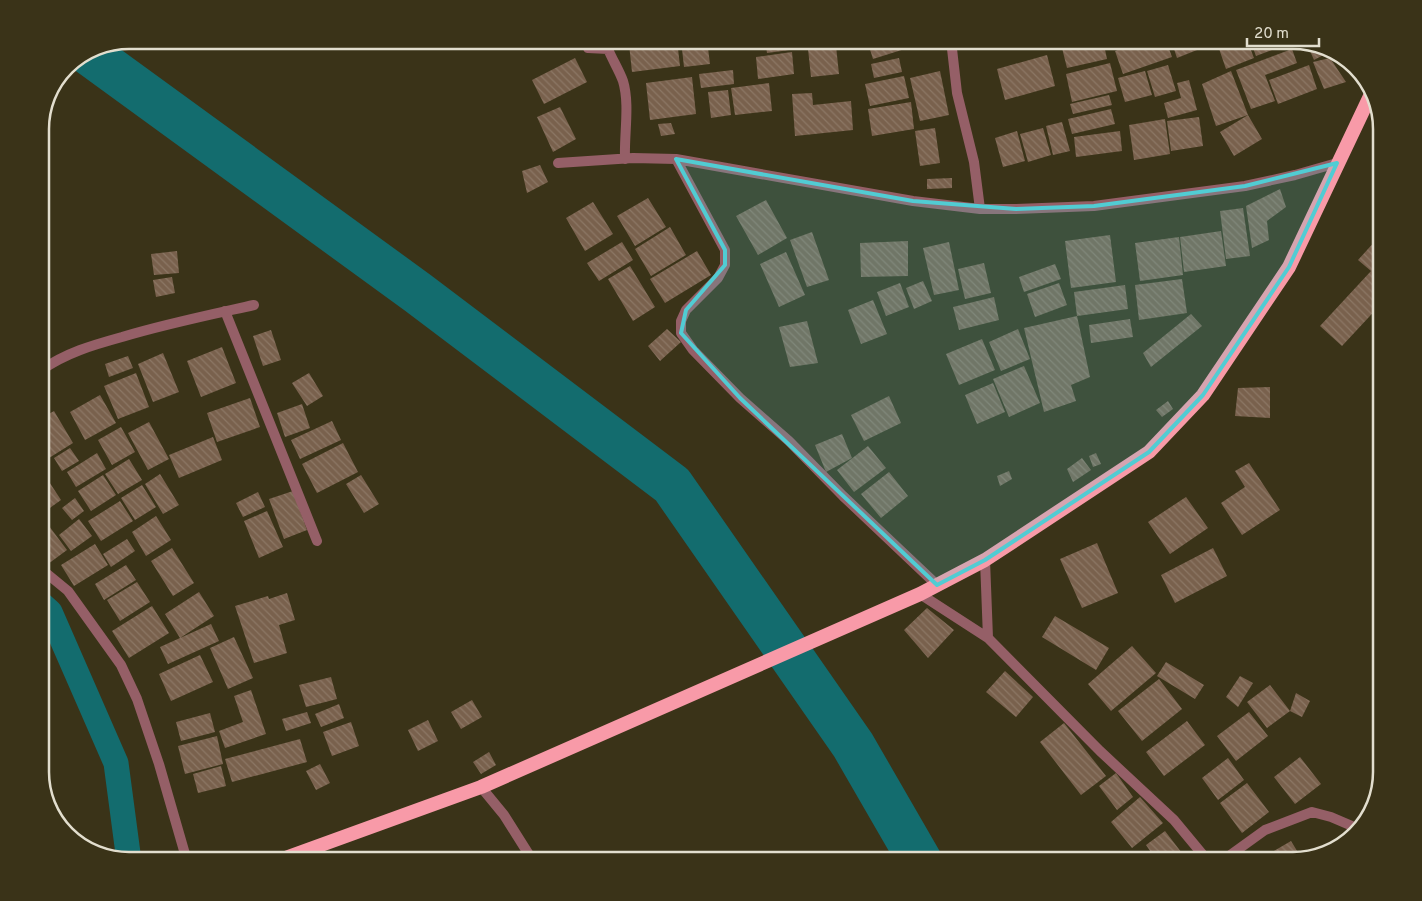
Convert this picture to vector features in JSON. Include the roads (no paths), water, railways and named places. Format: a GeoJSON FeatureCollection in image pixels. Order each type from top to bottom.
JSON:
{"type":"FeatureCollection","features":[{"type":"Feature","properties":{"kind":"highway"},"geometry":{"type":"LineString","coordinates":[[302,852],[481,787],[920,594],[985,560],[1149,452],[1203,395],[1289,267],[1368,101]]}},
{"type":"Feature","properties":{"kind":"street"},"geometry":{"type":"LineString","coordinates":[[608,49],[623,82],[627,113],[624,131],[626,159]]}},
{"type":"Feature","properties":{"kind":"street"},"geometry":{"type":"LineString","coordinates":[[952,49],[957,93],[974,162],[980,208]]}},
{"type":"Feature","properties":{"kind":"street"},"geometry":{"type":"LineString","coordinates":[[558,163],[626,159],[676,159],[913,202],[980,208],[1094,206],[1162,198],[1245,186],[1337,163]]}},
{"type":"Feature","properties":{"kind":"street"},"geometry":{"type":"LineString","coordinates":[[676,159],[725,250],[725,266],[718,278],[686,310],[681,321],[681,333],[693,350],[740,398],[789,441],[843,496],[938,585]]}},
{"type":"Feature","properties":{"kind":"street"},"geometry":{"type":"LineString","coordinates":[[49,365],[81,349],[160,326],[254,305]]}},
{"type":"Feature","properties":{"kind":"street"},"geometry":{"type":"LineString","coordinates":[[225,312],[316,541]]}},
{"type":"Feature","properties":{"kind":"street"},"geometry":{"type":"LineString","coordinates":[[985,560],[988,638]]}},
{"type":"Feature","properties":{"kind":"street"},"geometry":{"type":"LineString","coordinates":[[49,575],[68,591],[121,665],[137,699],[159,764],[184,852]]}},
{"type":"Feature","properties":{"kind":"street"},"geometry":{"type":"LineString","coordinates":[[920,594],[988,638],[1100,751],[1174,820],[1201,852]]}},
{"type":"Feature","properties":{"kind":"street"},"geometry":{"type":"LineString","coordinates":[[481,787],[504,815],[527,852]]}},
{"type":"Feature","properties":{"kind":"street"},"geometry":{"type":"LineString","coordinates":[[1234,852],[1265,830],[1312,812],[1331,816],[1353,825]]}},
{"type":"Feature","properties":{"kind":"waterway"},"geometry":{"type":"LineString","coordinates":[[94,57],[418,293],[672,485],[853,745],[915,852]]}},
{"type":"Feature","properties":{"kind":"waterway"},"geometry":{"type":"LineString","coordinates":[[49,611],[116,763],[128,852]]}}]}
